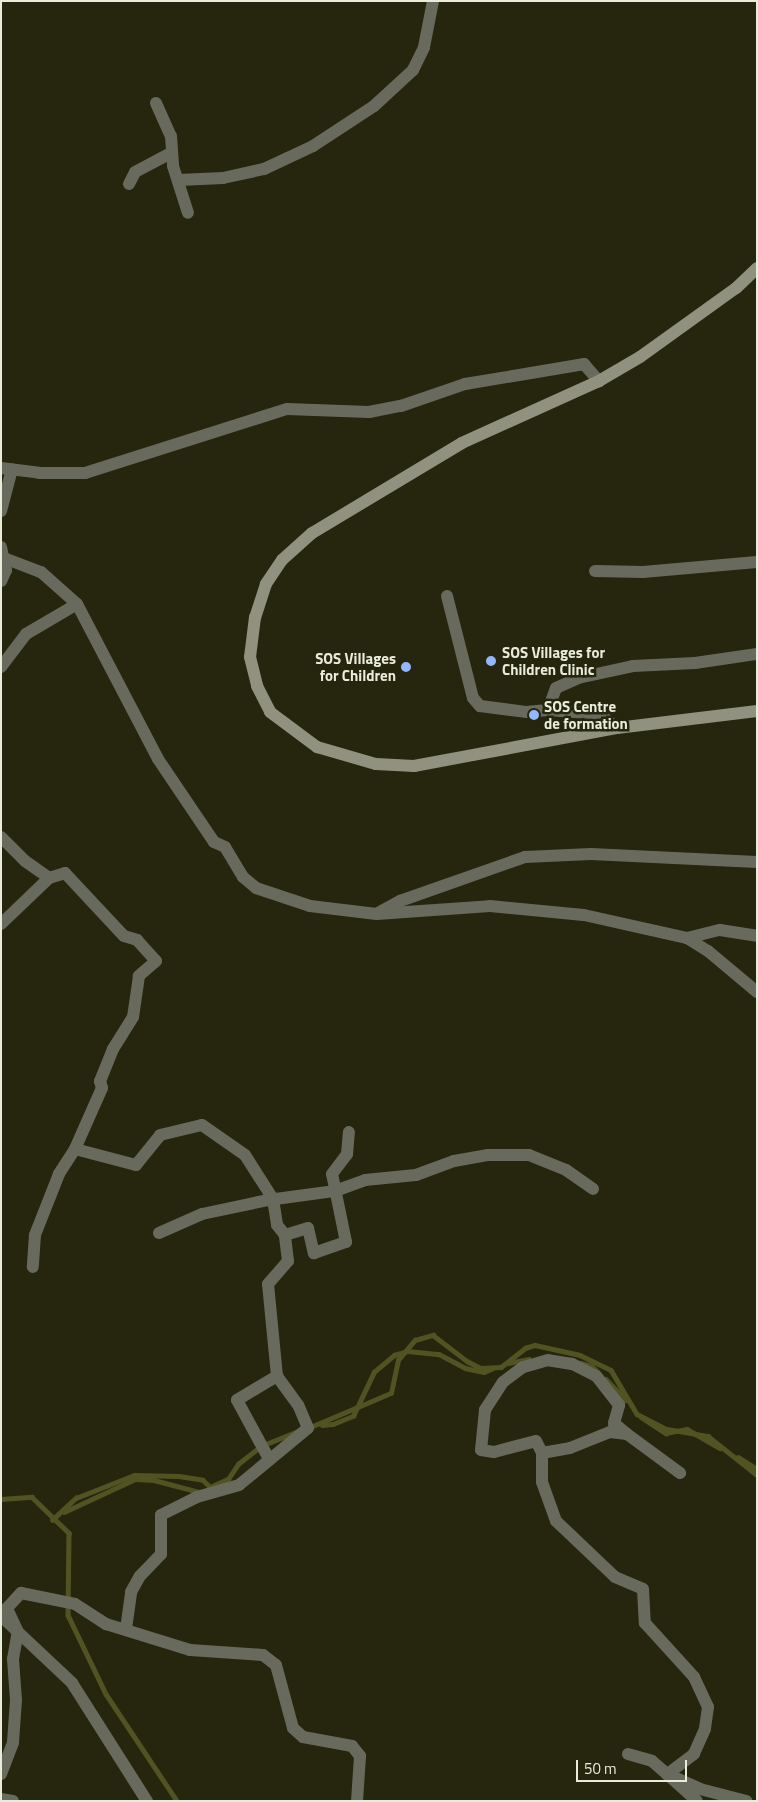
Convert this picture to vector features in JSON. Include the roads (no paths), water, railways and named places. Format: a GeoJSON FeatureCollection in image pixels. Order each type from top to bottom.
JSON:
{"type":"FeatureCollection","features":[{"type":"Feature","properties":{"kind":"street"},"geometry":{"type":"LineString","coordinates":[[179,180],[223,178],[264,169],[313,146],[374,106],[413,70],[424,47],[433,1]]}},
{"type":"Feature","properties":{"kind":"street"},"geometry":{"type":"LineString","coordinates":[[156,103],[171,136],[171,153],[188,213]]}},
{"type":"Feature","properties":{"kind":"street"},"geometry":{"type":"LineString","coordinates":[[129,184],[135,172],[171,153]]}},
{"type":"Feature","properties":{"kind":"street"},"geometry":{"type":"LineString","coordinates":[[757,268],[697,317],[599,381],[462,443],[312,533],[282,560],[266,584],[255,617],[250,657],[257,686],[270,712],[317,747],[376,764],[414,766],[462,759],[616,728],[757,711]]}},
{"type":"Feature","properties":{"kind":"street"},"geometry":{"type":"LineString","coordinates":[[1,511],[7,469],[39,473],[85,473],[287,409],[369,412],[401,406],[465,384],[584,364],[599,381]]}},
{"type":"Feature","properties":{"kind":"street"},"geometry":{"type":"LineString","coordinates":[[1,581],[6,570],[3,552]]}},
{"type":"Feature","properties":{"kind":"street"},"geometry":{"type":"LineString","coordinates":[[3,552],[41,572],[77,604],[158,759],[214,842],[225,847],[243,877],[256,888],[310,906],[377,914],[490,906],[584,915],[687,938],[708,951],[757,992]]}},
{"type":"Feature","properties":{"kind":"street"},"geometry":{"type":"LineString","coordinates":[[595,571],[643,572],[757,562]]}},
{"type":"Feature","properties":{"kind":"street"},"geometry":{"type":"LineString","coordinates":[[448,596],[474,698],[480,706],[526,712],[548,710],[598,714],[616,728]]}},
{"type":"Feature","properties":{"kind":"street"},"geometry":{"type":"LineString","coordinates":[[1,667],[26,634],[77,604]]}},
{"type":"Feature","properties":{"kind":"street"},"geometry":{"type":"LineString","coordinates":[[548,710],[556,688],[578,678],[633,666],[695,663],[757,654]]}},
{"type":"Feature","properties":{"kind":"street"},"geometry":{"type":"LineString","coordinates":[[1,837],[25,861],[48,878]]}},
{"type":"Feature","properties":{"kind":"street"},"geometry":{"type":"LineString","coordinates":[[377,914],[400,901],[525,858],[591,854],[757,862]]}},
{"type":"Feature","properties":{"kind":"street"},"geometry":{"type":"LineString","coordinates":[[1,924],[48,878],[65,873],[124,936],[137,940],[156,961],[140,976],[133,1017],[113,1048],[100,1082],[102,1088],[75,1149],[59,1174],[35,1235],[33,1267]]}},
{"type":"Feature","properties":{"kind":"street"},"geometry":{"type":"LineString","coordinates":[[687,938],[720,930],[757,936]]}},
{"type":"Feature","properties":{"kind":"street"},"geometry":{"type":"LineString","coordinates":[[75,1149],[136,1164],[160,1135],[202,1125],[245,1155],[273,1199],[277,1225],[285,1235],[288,1261],[268,1284],[277,1376],[298,1404],[308,1428],[238,1485],[197,1497],[161,1515],[161,1554],[140,1576],[130,1592],[126,1629]]}},
{"type":"Feature","properties":{"kind":"street"},"geometry":{"type":"LineString","coordinates":[[285,1235],[308,1228],[314,1253],[346,1242],[332,1174],[347,1154],[349,1132]]}},
{"type":"Feature","properties":{"kind":"street"},"geometry":{"type":"LineString","coordinates":[[159,1233],[202,1214],[273,1199],[335,1191],[365,1180],[416,1175],[454,1161],[488,1155],[529,1155],[566,1170],[593,1189]]}},
{"type":"Feature","properties":{"kind":"street"},"geometry":{"type":"LineString","coordinates":[[667,1774],[694,1754],[705,1730],[708,1707],[694,1677],[645,1623],[643,1589],[615,1577],[556,1521],[542,1482],[542,1453],[536,1441],[494,1452],[482,1450],[482,1420],[485,1410],[503,1382],[522,1367],[548,1360],[572,1364],[596,1376],[619,1405],[614,1423],[680,1473]]}},
{"type":"Feature","properties":{"kind":"street"},"geometry":{"type":"LineString","coordinates":[[269,1460],[237,1400],[277,1376]]}},
{"type":"Feature","properties":{"kind":"street"},"geometry":{"type":"LineString","coordinates":[[542,1453],[570,1448],[610,1432],[627,1434]]}},
{"type":"Feature","properties":{"kind":"street"},"geometry":{"type":"LineString","coordinates":[[1,1774],[12,1742],[16,1700],[13,1659],[18,1632],[7,1608],[21,1593],[75,1604],[106,1624],[190,1650],[263,1654],[276,1665],[293,1728],[303,1736],[352,1746],[360,1756],[357,1801]]}},
{"type":"Feature","properties":{"kind":"street"},"geometry":{"type":"LineString","coordinates":[[1,1616],[72,1682],[147,1801]]}},
{"type":"Feature","properties":{"kind":"street"},"geometry":{"type":"LineString","coordinates":[[628,1754],[652,1761],[697,1801]]}},
{"type":"Feature","properties":{"kind":"street"},"geometry":{"type":"LineString","coordinates":[[667,1774],[700,1789],[746,1801]]}},
{"type":"Feature","properties":{"kind":"street"},"geometry":{"type":"LineString","coordinates":[[1,1798],[13,1801]]}},
{"type":"Feature","properties":{"kind":"waterway"},"geometry":{"type":"LineString","coordinates":[[308,1428],[391,1393],[398,1360],[415,1340],[433,1335],[467,1361],[481,1368],[501,1367],[525,1348],[535,1345],[580,1355],[611,1370],[637,1414],[667,1429],[708,1436],[757,1475]]}},
{"type":"Feature","properties":{"kind":"waterway"},"geometry":{"type":"LineString","coordinates":[[322,1425],[333,1424],[353,1416],[374,1372],[394,1355],[408,1351],[439,1354],[465,1368],[484,1372],[493,1368]]}},
{"type":"Feature","properties":{"kind":"waterway"},"geometry":{"type":"LineString","coordinates":[[508,1363],[529,1359]]}},
{"type":"Feature","properties":{"kind":"waterway"},"geometry":{"type":"LineString","coordinates":[[581,1363],[592,1366],[598,1372]]}},
{"type":"Feature","properties":{"kind":"waterway"},"geometry":{"type":"LineString","coordinates":[[606,1379],[626,1400]]}},
{"type":"Feature","properties":{"kind":"waterway"},"geometry":{"type":"LineString","coordinates":[[641,1417],[666,1433],[687,1429],[720,1448]]}},
{"type":"Feature","properties":{"kind":"waterway"},"geometry":{"type":"LineString","coordinates":[[52,1520],[76,1498],[134,1475],[179,1476],[203,1480],[210,1487],[228,1479],[238,1464],[261,1446],[298,1431]]}},
{"type":"Feature","properties":{"kind":"waterway"},"geometry":{"type":"LineString","coordinates":[[738,1457],[757,1469]]}},
{"type":"Feature","properties":{"kind":"waterway"},"geometry":{"type":"LineString","coordinates":[[64,1512],[135,1479],[154,1480],[199,1492]]}},
{"type":"Feature","properties":{"kind":"waterway"},"geometry":{"type":"LineString","coordinates":[[1,1499],[32,1497],[69,1533],[68,1615],[106,1694],[177,1801]]}},
{"type":"Feature","properties":{"kind":"place","name":"SOS Villages for Children Clinic"},"geometry":{"type":"Point","coordinates":[491,661]}},
{"type":"Feature","properties":{"kind":"place","name":"SOS Villages for Children"},"geometry":{"type":"Point","coordinates":[406,667]}},
{"type":"Feature","properties":{"kind":"place","name":"SOS Centre de formation"},"geometry":{"type":"Point","coordinates":[534,715]}}]}
